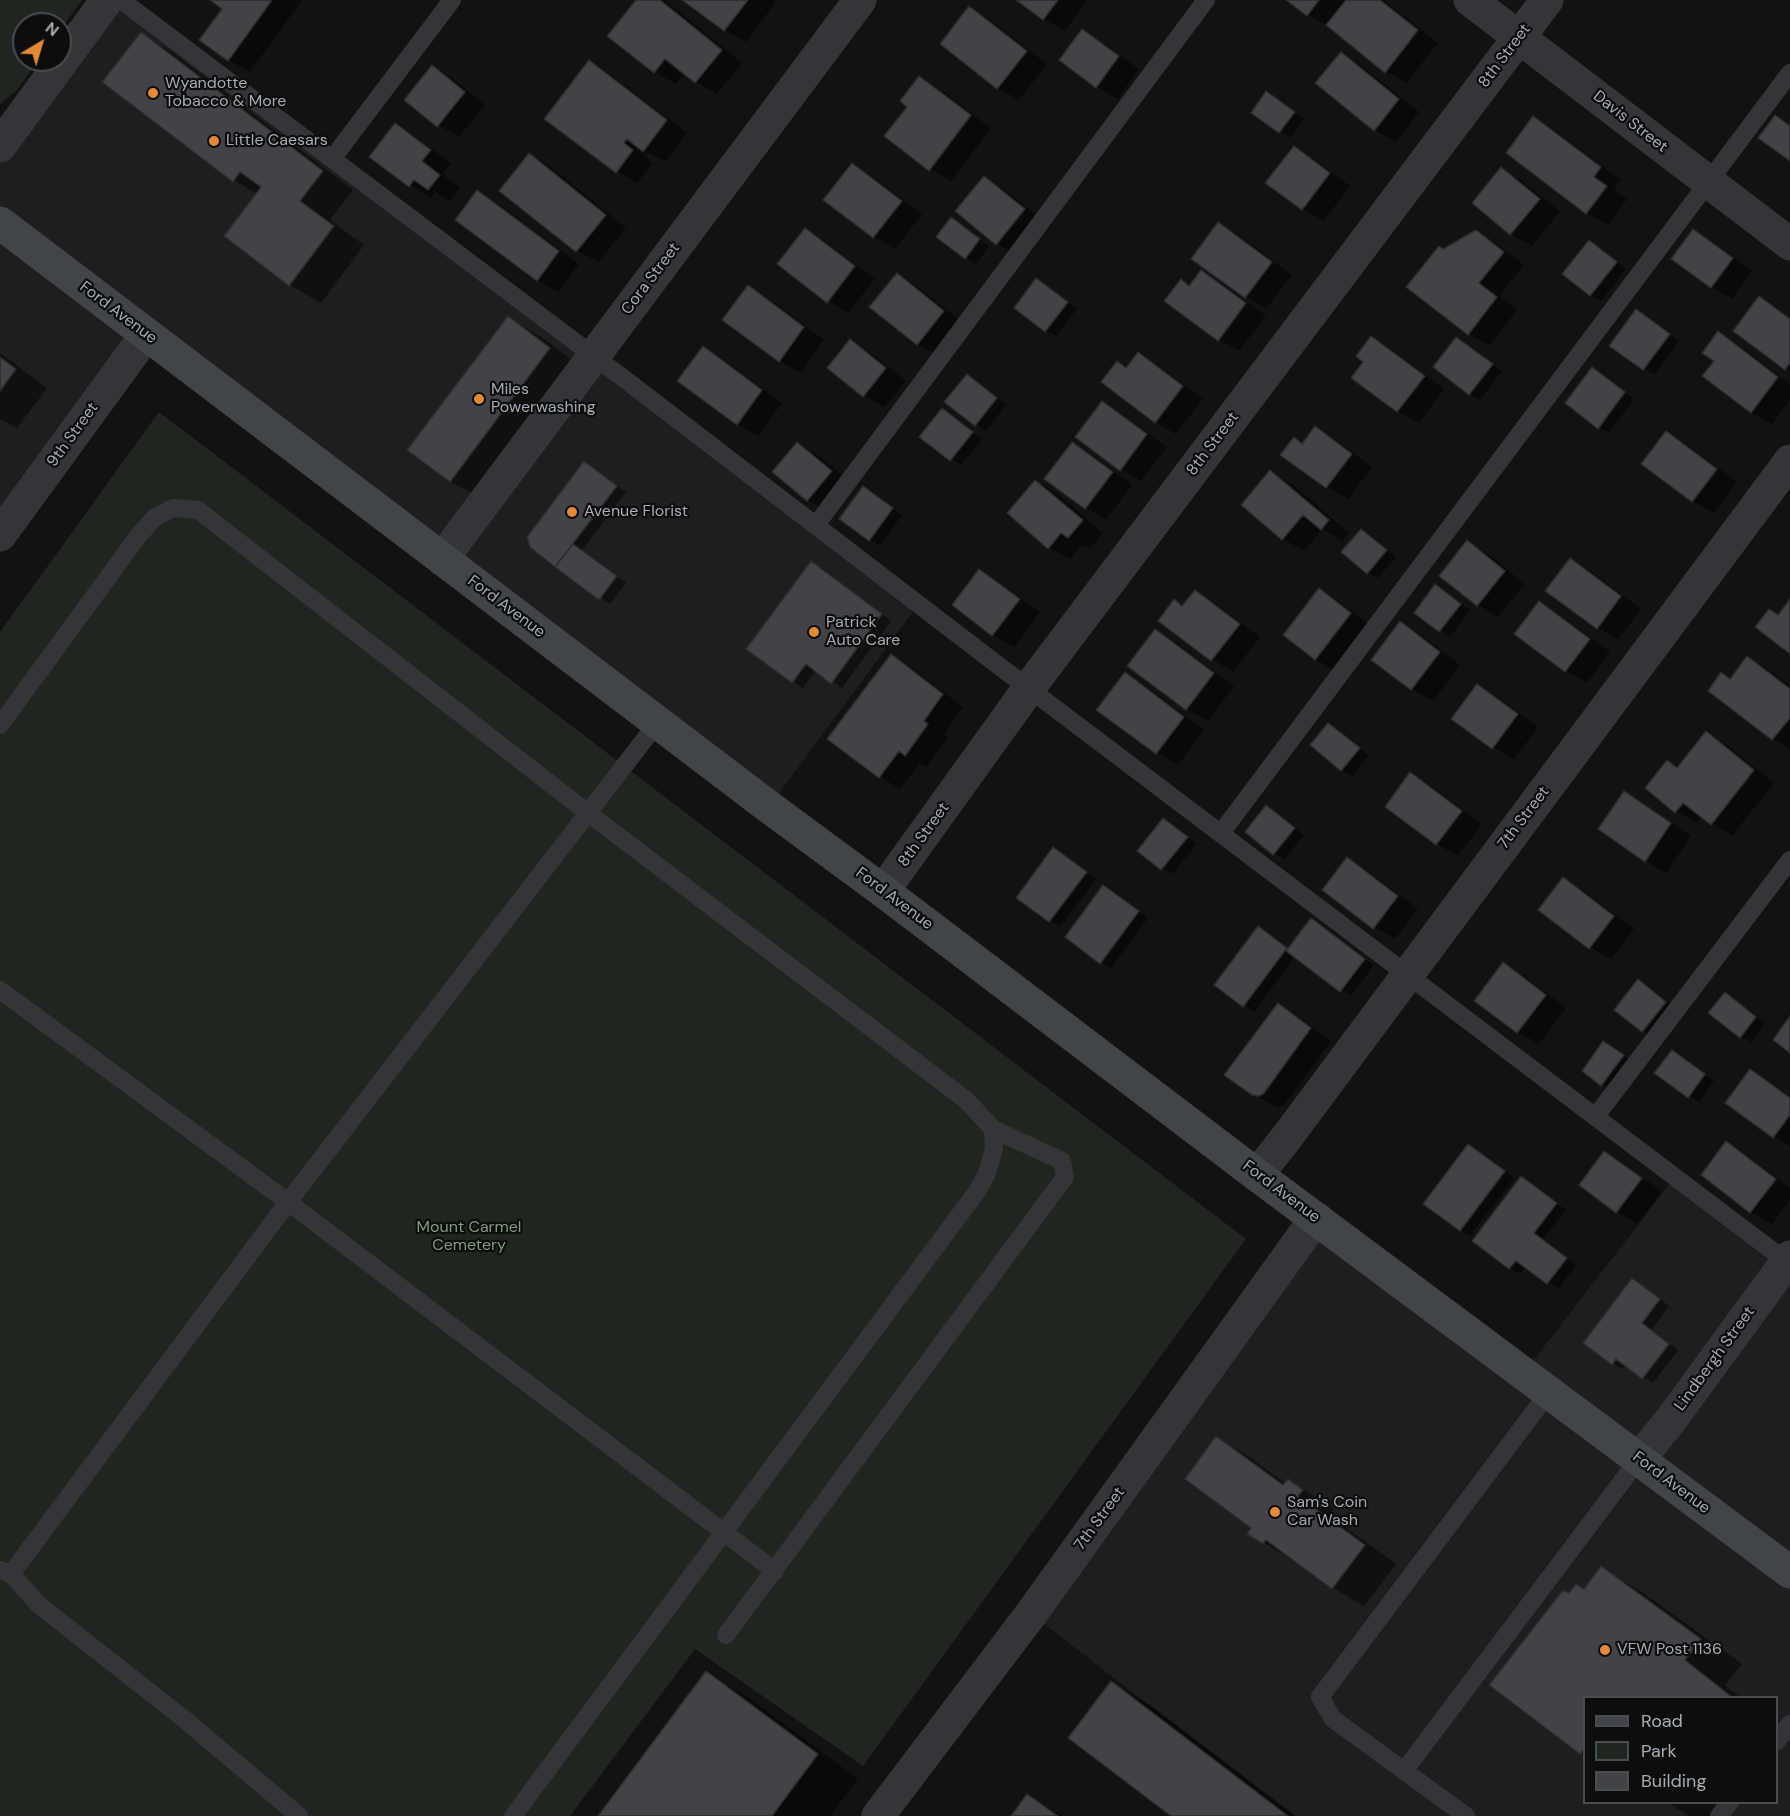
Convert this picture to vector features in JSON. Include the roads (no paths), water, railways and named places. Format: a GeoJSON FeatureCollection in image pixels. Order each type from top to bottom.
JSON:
{"type":"FeatureCollection","features":[{"type":"Feature","properties":{"kind":"main road","name":"Ford Avenue"},"geometry":{"type":"LineString","coordinates":[[0,223],[1257,1175],[1790,1572]]}},
{"type":"Feature","properties":{"kind":"street"},"geometry":{"type":"LineString","coordinates":[[0,146],[106,0]]}},
{"type":"Feature","properties":{"kind":"street","name":"Cora Street"},"geometry":{"type":"LineString","coordinates":[[442,559],[860,0]]}},
{"type":"Feature","properties":{"kind":"street","name":"Davis Street"},"geometry":{"type":"LineString","coordinates":[[1470,0],[1790,244]]}},
{"type":"Feature","properties":{"kind":"street","name":"8th Street"},"geometry":{"type":"LineString","coordinates":[[883,891],[1029,688],[1547,0]]}},
{"type":"Feature","properties":{"kind":"street","name":"9th Street"},"geometry":{"type":"LineString","coordinates":[[2,529],[146,335]]}},
{"type":"Feature","properties":{"kind":"street","name":"7th Street"},"geometry":{"type":"LineString","coordinates":[[1257,1175],[1790,461]]}},
{"type":"Feature","properties":{"kind":"street","name":"7th Street"},"geometry":{"type":"LineString","coordinates":[[878,1816],[1031,1614],[1316,1218]]}},
{"type":"Feature","properties":{"kind":"street","name":"Lindbergh Street"},"geometry":{"type":"LineString","coordinates":[[1639,1459],[1789,1261]]}},
{"type":"Feature","properties":{"kind":"lane"},"geometry":{"type":"LineString","coordinates":[[121,0],[1789,1261]]}},
{"type":"Feature","properties":{"kind":"lane"},"geometry":{"type":"LineString","coordinates":[[332,159],[452,0]]}},
{"type":"Feature","properties":{"kind":"lane"},"geometry":{"type":"LineString","coordinates":[[816,525],[1206,0]]}},
{"type":"Feature","properties":{"kind":"lane"},"geometry":{"type":"LineString","coordinates":[[1221,833],[1790,73]]}},
{"type":"Feature","properties":{"kind":"lane"},"geometry":{"type":"LineString","coordinates":[[0,725],[155,516],[173,508],[198,510],[588,813],[966,1100],[993,1130],[1062,1161],[1065,1177],[726,1635]]}},
{"type":"Feature","properties":{"kind":"lane"},"geometry":{"type":"LineString","coordinates":[[299,1816],[184,1719],[39,1605],[6,1572],[658,722]]}},
{"type":"Feature","properties":{"kind":"lane"},"geometry":{"type":"LineString","coordinates":[[1596,1116],[1790,860]]}},
{"type":"Feature","properties":{"kind":"lane"},"geometry":{"type":"LineString","coordinates":[[0,990],[288,1202],[774,1571]]}},
{"type":"Feature","properties":{"kind":"lane"},"geometry":{"type":"LineString","coordinates":[[513,1816],[978,1190],[987,1173],[994,1149],[993,1130]]}},
{"type":"Feature","properties":{"kind":"lane"},"geometry":{"type":"LineString","coordinates":[[1466,1816],[1334,1719],[1320,1697],[1549,1392]]}},
{"type":"Feature","properties":{"kind":"lane"},"geometry":{"type":"LineString","coordinates":[[1404,1771],[1639,1459]]}},
{"type":"Feature","properties":{"kind":"lane"},"geometry":{"type":"LineString","coordinates":[[1778,1739],[1790,1724]]}},
{"type":"Feature","properties":{"kind":"lane"},"geometry":{"type":"LineString","coordinates":[[1719,1816],[1729,1804]]}},
{"type":"Feature","properties":{"kind":"place","name":"Wyandotte Tobacco & More"},"geometry":{"type":"Point","coordinates":[153,93]}},
{"type":"Feature","properties":{"kind":"place","name":"Little Caesars"},"geometry":{"type":"Point","coordinates":[214,141]}},
{"type":"Feature","properties":{"kind":"place","name":"Miles Powerwashing"},"geometry":{"type":"Point","coordinates":[479,399]}},
{"type":"Feature","properties":{"kind":"place","name":"Avenue Florist"},"geometry":{"type":"Point","coordinates":[572,512]}},
{"type":"Feature","properties":{"kind":"place","name":"Patrick Auto Care"},"geometry":{"type":"Point","coordinates":[814,632]}},
{"type":"Feature","properties":{"kind":"place","name":"Sam's Coin Car Wash"},"geometry":{"type":"Point","coordinates":[1275,1512]}},
{"type":"Feature","properties":{"kind":"place","name":"VFW Post 1136"},"geometry":{"type":"Point","coordinates":[1605,1650]}},
{"type":"Feature","properties":{"kind":"park label","name":"Mount Carmel Cemetery"},"geometry":{"type":"Point","coordinates":[469,1237]}}]}
